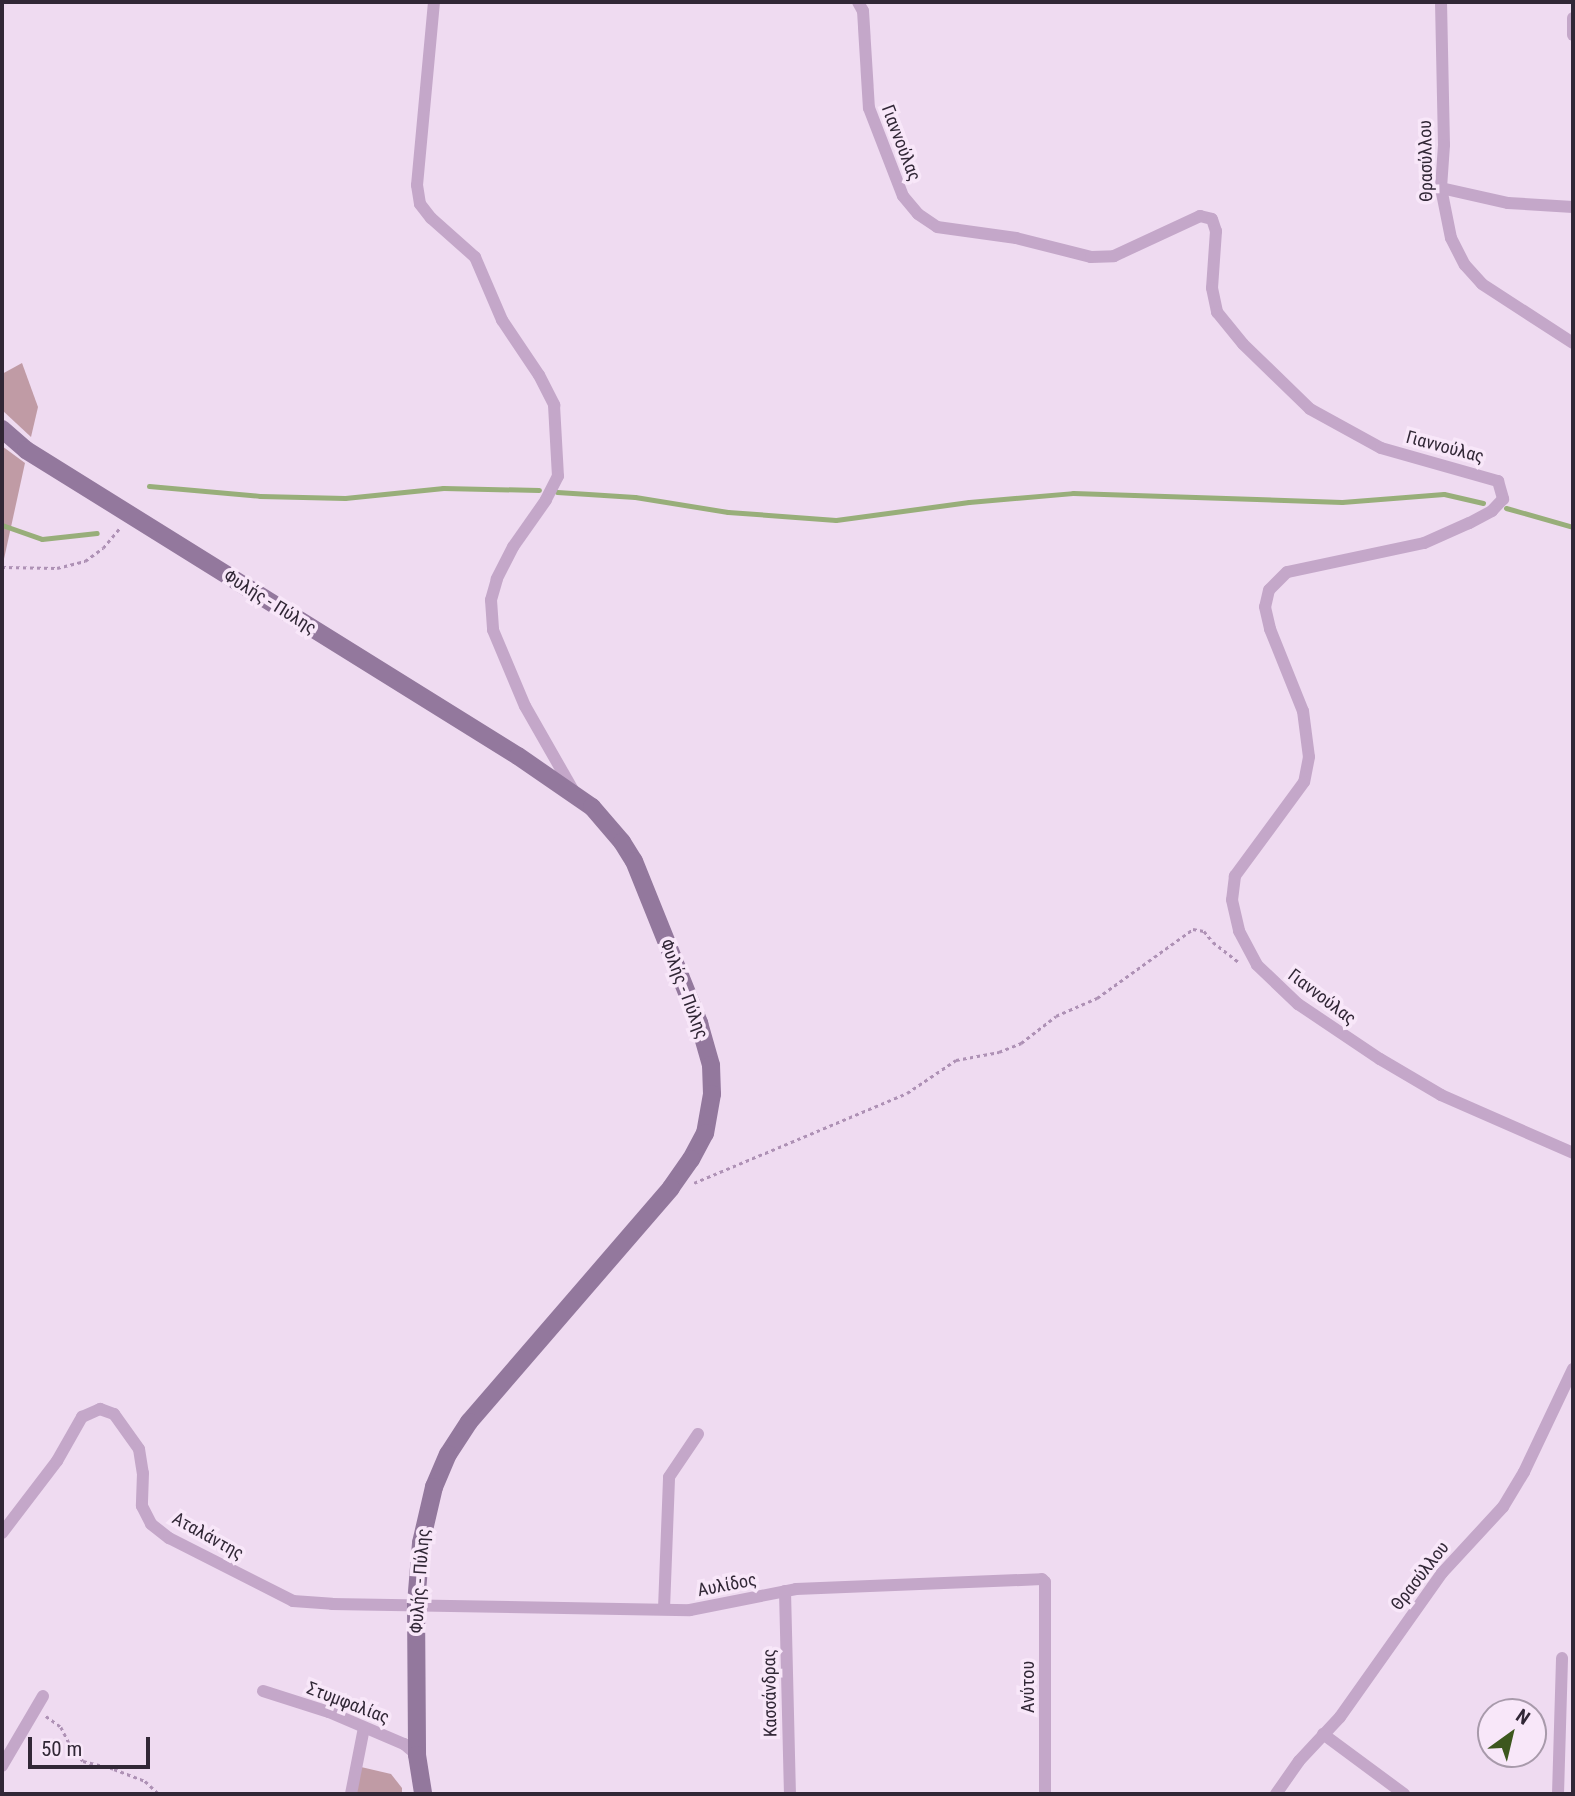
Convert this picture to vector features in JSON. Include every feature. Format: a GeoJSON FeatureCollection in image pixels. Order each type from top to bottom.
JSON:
{"type":"FeatureCollection","features":[{"type":"Feature","properties":{"kind":"street"},"geometry":{"type":"LineString","coordinates":[[434,2],[417,185],[421,204],[430,218],[475,257],[502,320],[539,375],[554,404],[558,476],[546,500],[513,547],[497,579],[491,600],[493,630],[525,706],[574,792]]}},
{"type":"Feature","properties":{"kind":"street","name":"Γιαννούλας"},"geometry":{"type":"LineString","coordinates":[[858,2],[863,11],[869,108],[903,196],[918,214],[937,227],[1016,238],[1091,257],[1114,256],[1200,216],[1212,219],[1216,232],[1212,288],[1217,312],[1242,344],[1310,409],[1381,448],[1492,477],[1503,493],[1503,499],[1492,511],[1424,543],[1287,572],[1269,590],[1265,607],[1270,629],[1303,711],[1309,757],[1304,782],[1235,876],[1232,900],[1239,931],[1257,965],[1298,1004],[1380,1059],[1466,1107],[1573,1153]]}},
{"type":"Feature","properties":{"kind":"street","name":"Θρασύλλου"},"geometry":{"type":"LineString","coordinates":[[1441,2],[1441,188],[1451,238],[1471,273],[1495,294],[1573,343]]}},
{"type":"Feature","properties":{"kind":"street"},"geometry":{"type":"LineString","coordinates":[[1573,18],[1573,35]]}},
{"type":"Feature","properties":{"kind":"street"},"geometry":{"type":"LineString","coordinates":[[1441,188],[1508,203],[1573,207]]}},
{"type":"Feature","properties":{"kind":"street","name":"Φυλής - Πύλης"},"geometry":{"type":"LineString","coordinates":[[2,429],[26,450],[574,792],[608,823],[634,861],[699,1023],[711,1065],[710,1106],[705,1133],[671,1188],[470,1422],[448,1454],[425,1517],[416,1604],[417,1755],[423,1794]]}},
{"type":"Feature","properties":{"kind":"street","name":"Θρασύλλου"},"geometry":{"type":"LineString","coordinates":[[1276,1794],[1299,1760],[1346,1709],[1442,1573],[1507,1500],[1573,1368]]}},
{"type":"Feature","properties":{"kind":"street","name":"Αταλάντης"},"geometry":{"type":"LineString","coordinates":[[2,1533],[57,1461],[73,1431],[88,1412],[100,1409],[114,1414],[139,1449],[143,1473],[142,1506],[146,1519],[169,1538],[293,1601],[416,1604]]}},
{"type":"Feature","properties":{"kind":"street"},"geometry":{"type":"LineString","coordinates":[[664,1609],[669,1477],[698,1434]]}},
{"type":"Feature","properties":{"kind":"street","name":"Αυλίδος"},"geometry":{"type":"LineString","coordinates":[[416,1604],[690,1609],[785,1591],[1043,1580]]}},
{"type":"Feature","properties":{"kind":"street","name":"Ανύτου"},"geometry":{"type":"LineString","coordinates":[[1043,1580],[1045,1794]]}},
{"type":"Feature","properties":{"kind":"street","name":"Κασσάνδρας"},"geometry":{"type":"LineString","coordinates":[[785,1591],[790,1794]]}},
{"type":"Feature","properties":{"kind":"street"},"geometry":{"type":"LineString","coordinates":[[1558,1794],[1562,1658]]}},
{"type":"Feature","properties":{"kind":"street","name":"Στυμφαλίας"},"geometry":{"type":"LineString","coordinates":[[263,1691],[329,1712],[404,1744],[417,1755]]}},
{"type":"Feature","properties":{"kind":"street"},"geometry":{"type":"LineString","coordinates":[[2,1766],[43,1696]]}},
{"type":"Feature","properties":{"kind":"street"},"geometry":{"type":"LineString","coordinates":[[351,1794],[364,1728]]}},
{"type":"Feature","properties":{"kind":"street"},"geometry":{"type":"LineString","coordinates":[[1323,1734],[1404,1794]]}},
{"type":"Feature","properties":{"kind":"path"},"geometry":{"type":"LineString","coordinates":[[2,567],[57,568],[85,561],[103,548],[130,515]]}},
{"type":"Feature","properties":{"kind":"path"},"geometry":{"type":"LineString","coordinates":[[671,1188],[703,1181],[856,1116],[907,1093],[957,1060],[999,1052],[1021,1043],[1056,1016],[1097,998],[1193,929],[1204,931],[1235,959],[1257,965]]}},
{"type":"Feature","properties":{"kind":"path"},"geometry":{"type":"LineString","coordinates":[[32,1716],[42,1714],[52,1719],[61,1727],[72,1749],[83,1761],[145,1781],[159,1794]]}},
{"type":"Feature","properties":{"kind":"shaded area"},"geometry":{"type":"Polygon","coordinates":[[[22,363],[38,407],[31,437],[2,410],[2,374],[22,363]]]}},
{"type":"Feature","properties":{"kind":"shaded area"},"geometry":{"type":"Polygon","coordinates":[[[2,446],[25,463],[2,568],[2,446]]]}},
{"type":"Feature","properties":{"kind":"shaded area"},"geometry":{"type":"Polygon","coordinates":[[[361,1767],[391,1774],[402,1788],[402,1794],[356,1794],[361,1767]]]}},
{"type":"Feature","properties":{"kind":"waterway"},"geometry":{"type":"LineString","coordinates":[[149,486],[260,496],[345,498],[443,488],[539,490]]}},
{"type":"Feature","properties":{"kind":"waterway"},"geometry":{"type":"LineString","coordinates":[[557,492],[635,497],[728,512],[836,520],[969,502],[1073,493],[1342,502],[1444,494],[1483,503]]}},
{"type":"Feature","properties":{"kind":"waterway"},"geometry":{"type":"LineString","coordinates":[[1506,508],[1573,527]]}},
{"type":"Feature","properties":{"kind":"waterway"},"geometry":{"type":"LineString","coordinates":[[2,525],[42,539],[97,533]]}}]}
